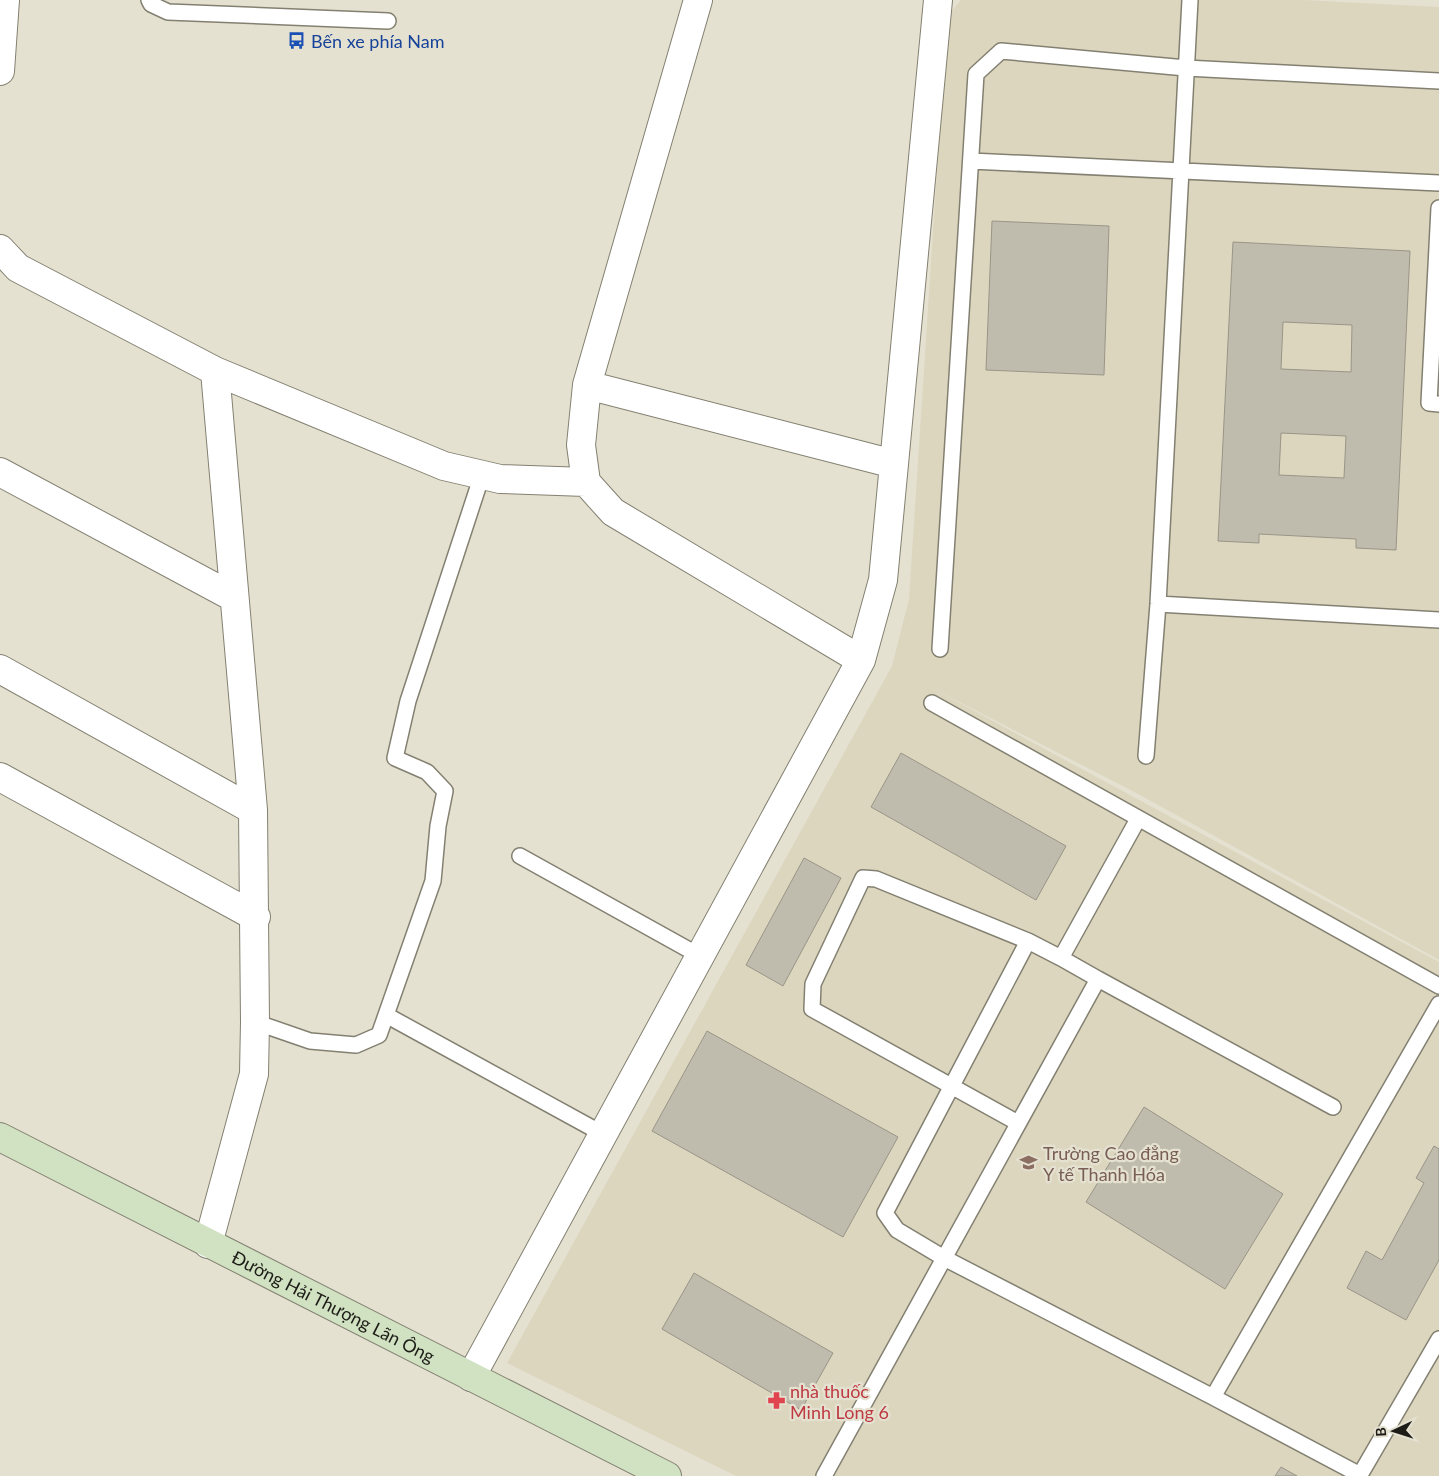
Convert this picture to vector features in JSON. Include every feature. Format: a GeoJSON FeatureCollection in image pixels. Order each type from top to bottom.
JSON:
{"type":"FeatureCollection","features":[{"type":"Feature","properties":{"kind":"main road","name":"Đường Hải Thượng Lãn Ông"},"geometry":{"type":"LineString","coordinates":[[0,1137],[667,1476]]}},
{"type":"Feature","properties":{"kind":"street"},"geometry":{"type":"LineString","coordinates":[[0,71],[5,0]]}},
{"type":"Feature","properties":{"kind":"street"},"geometry":{"type":"LineString","coordinates":[[698,0],[587,385],[581,445],[586,482],[612,512],[861,660]]}},
{"type":"Feature","properties":{"kind":"street"},"geometry":{"type":"LineString","coordinates":[[471,1377],[861,660],[883,580],[938,0]]}},
{"type":"Feature","properties":{"kind":"street"},"geometry":{"type":"LineString","coordinates":[[0,249],[18,268],[214,371],[444,466],[500,479],[586,482]]}},
{"type":"Feature","properties":{"kind":"street"},"geometry":{"type":"LineString","coordinates":[[208,1244],[254,1074],[256,917],[254,810],[214,371]]}},
{"type":"Feature","properties":{"kind":"street"},"geometry":{"type":"LineString","coordinates":[[587,385],[894,464]]}},
{"type":"Feature","properties":{"kind":"street"},"geometry":{"type":"LineString","coordinates":[[0,472],[234,597]]}},
{"type":"Feature","properties":{"kind":"street"},"geometry":{"type":"LineString","coordinates":[[0,669],[254,810]]}},
{"type":"Feature","properties":{"kind":"street"},"geometry":{"type":"LineString","coordinates":[[0,777],[256,917]]}},
{"type":"Feature","properties":{"kind":"lane"},"geometry":{"type":"LineString","coordinates":[[149,0],[151,4],[168,12],[388,21]]}},
{"type":"Feature","properties":{"kind":"lane"},"geometry":{"type":"LineString","coordinates":[[1146,756],[1158,604],[1190,0]]}},
{"type":"Feature","properties":{"kind":"lane"},"geometry":{"type":"LineString","coordinates":[[940,649],[976,74],[1001,51],[1186,68],[1439,81]]}},
{"type":"Feature","properties":{"kind":"lane"},"geometry":{"type":"LineString","coordinates":[[971,161],[1439,183]]}},
{"type":"Feature","properties":{"kind":"lane"},"geometry":{"type":"LineString","coordinates":[[1439,208],[1429,403],[1439,404]]}},
{"type":"Feature","properties":{"kind":"lane"},"geometry":{"type":"LineString","coordinates":[[255,1022],[310,1041],[356,1045],[379,1035],[433,881],[438,826],[445,791],[427,772],[395,758],[408,701],[482,475]]}},
{"type":"Feature","properties":{"kind":"lane"},"geometry":{"type":"LineString","coordinates":[[1158,604],[1439,620]]}},
{"type":"Feature","properties":{"kind":"lane"},"geometry":{"type":"LineString","coordinates":[[932,703],[1439,986]]}},
{"type":"Feature","properties":{"kind":"lane"},"geometry":{"type":"LineString","coordinates":[[1061,958],[1138,819]]}},
{"type":"Feature","properties":{"kind":"lane"},"geometry":{"type":"LineString","coordinates":[[520,856],[700,956]]}},
{"type":"Feature","properties":{"kind":"lane"},"geometry":{"type":"LineString","coordinates":[[1018,1124],[812,1008],[813,984],[863,878],[876,879],[1028,941],[1333,1107]]}},
{"type":"Feature","properties":{"kind":"lane"},"geometry":{"type":"LineString","coordinates":[[1028,941],[884,1213],[897,1230],[944,1258],[1360,1475],[1439,1339]]}},
{"type":"Feature","properties":{"kind":"lane"},"geometry":{"type":"LineString","coordinates":[[824,1476],[1098,979]]}},
{"type":"Feature","properties":{"kind":"lane"},"geometry":{"type":"LineString","coordinates":[[1213,1397],[1439,1004]]}},
{"type":"Feature","properties":{"kind":"lane"},"geometry":{"type":"LineString","coordinates":[[386,1015],[603,1134]]}},
{"type":"Feature","properties":{"kind":"shaded area"},"geometry":{"type":"Polygon","coordinates":[[[961,0],[1304,0],[1439,7],[1439,960],[1140,795],[932,688],[1439,962],[1439,1476],[736,1476],[507,1363],[892,666],[909,599],[947,17],[961,0]]]}},
{"type":"Feature","properties":{"kind":"building"},"geometry":{"type":"Polygon","coordinates":[[[992,221],[1109,226],[1104,375],[986,370],[992,221]]]}},
{"type":"Feature","properties":{"kind":"building"},"geometry":{"type":"Polygon","coordinates":[[[1233,242],[1410,251],[1396,550],[1356,548],[1356,539],[1259,534],[1259,543],[1218,541],[1233,242]],[[1283,322],[1281,369],[1351,372],[1352,325],[1283,322]],[[1281,433],[1279,475],[1344,478],[1346,436],[1281,433]]]}},
{"type":"Feature","properties":{"kind":"building"},"geometry":{"type":"Polygon","coordinates":[[[901,753],[1066,846],[1036,900],[871,807],[901,753]]]}},
{"type":"Feature","properties":{"kind":"building"},"geometry":{"type":"Polygon","coordinates":[[[804,858],[841,878],[783,986],[746,965],[804,858]]]}},
{"type":"Feature","properties":{"kind":"building"},"geometry":{"type":"Polygon","coordinates":[[[707,1031],[898,1137],[843,1237],[652,1131],[707,1031]]]}},
{"type":"Feature","properties":{"kind":"building"},"geometry":{"type":"Polygon","coordinates":[[[1144,1107],[1283,1194],[1225,1289],[1086,1202],[1144,1107]]]}},
{"type":"Feature","properties":{"kind":"building"},"geometry":{"type":"Polygon","coordinates":[[[1434,1146],[1439,1149],[1439,1260],[1406,1320],[1347,1288],[1366,1251],[1382,1260],[1424,1183],[1416,1178],[1434,1146]]]}},
{"type":"Feature","properties":{"kind":"building"},"geometry":{"type":"Polygon","coordinates":[[[694,1273],[833,1353],[801,1410],[662,1329],[694,1273]]]}},
{"type":"Feature","properties":{"kind":"building"},"geometry":{"type":"Polygon","coordinates":[[[1281,1467],[1297,1476],[1275,1476],[1281,1467]]]}},
{"type":"Feature","properties":{"kind":"place","name":"Bến xe phía Nam"},"geometry":{"type":"Point","coordinates":[297,41]}},
{"type":"Feature","properties":{"kind":"place","name":"Trường Cao đẳng Y tế Thanh Hóa"},"geometry":{"type":"Point","coordinates":[1029,1163]}},
{"type":"Feature","properties":{"kind":"place","name":"nhà thuốc Minh Long 6"},"geometry":{"type":"Point","coordinates":[776,1401]}}]}
